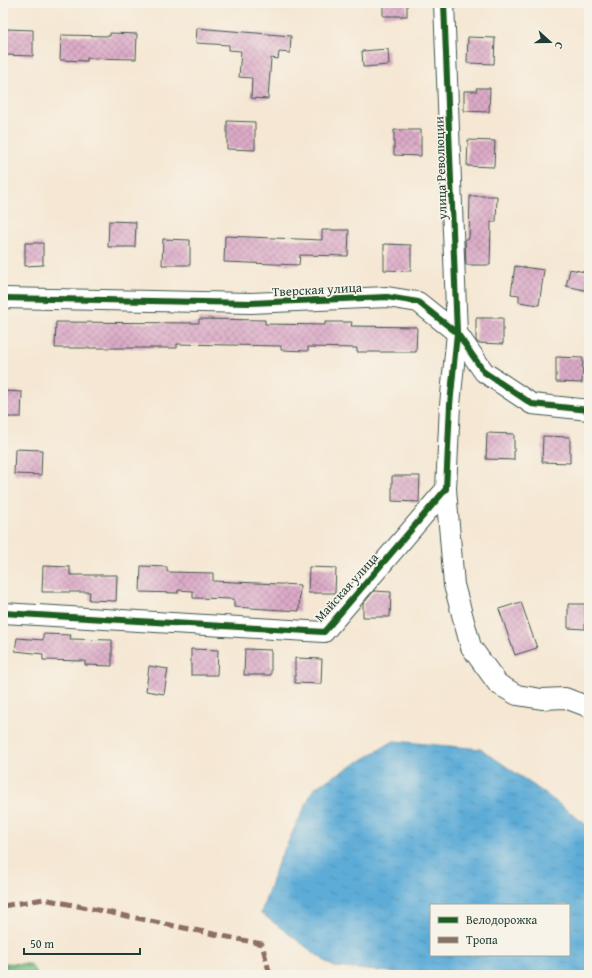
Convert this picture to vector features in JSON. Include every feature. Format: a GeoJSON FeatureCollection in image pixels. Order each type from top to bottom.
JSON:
{"type":"FeatureCollection","features":[{"type":"Feature","properties":{"kind":"street","name":"улица Революции"},"geometry":{"type":"LineString","coordinates":[[444,3],[457,333]]}},
{"type":"Feature","properties":{"kind":"street","name":"Тверская улица"},"geometry":{"type":"LineString","coordinates":[[3,298],[252,303],[387,297],[418,302],[457,333],[484,372],[532,404],[589,410]]}},
{"type":"Feature","properties":{"kind":"street"},"geometry":{"type":"LineString","coordinates":[[457,333],[450,405],[446,489],[454,585],[471,647],[498,684],[517,695],[542,698],[565,698],[589,707]]}},
{"type":"Feature","properties":{"kind":"street","name":"Майская улица"},"geometry":{"type":"LineString","coordinates":[[3,613],[324,632],[446,489]]}},
{"type":"Feature","properties":{"kind":"green space"},"geometry":{"type":"Polygon","coordinates":[[[3,963],[30,964],[38,975],[3,975],[3,963]]]}},
{"type":"Feature","properties":{"kind":"water"},"geometry":{"type":"Polygon","coordinates":[[[394,741],[481,749],[547,795],[589,827],[589,975],[561,975],[551,971],[547,975],[404,975],[402,973],[333,967],[261,913],[278,863],[314,788],[394,741]]]}},
{"type":"Feature","properties":{"kind":"building"},"geometry":{"type":"Polygon","coordinates":[[[383,3],[407,3],[407,16],[383,16],[383,3]]]}},
{"type":"Feature","properties":{"kind":"building"},"geometry":{"type":"Polygon","coordinates":[[[197,28],[291,36],[290,53],[279,52],[278,59],[271,58],[268,99],[251,98],[252,78],[239,77],[241,51],[229,50],[229,45],[196,43],[197,28]]]}},
{"type":"Feature","properties":{"kind":"building"},"geometry":{"type":"Polygon","coordinates":[[[6,29],[33,30],[33,56],[6,55],[6,29]]]}},
{"type":"Feature","properties":{"kind":"building"},"geometry":{"type":"Polygon","coordinates":[[[110,33],[137,34],[136,59],[87,58],[87,61],[60,60],[61,35],[110,36],[110,33]]]}},
{"type":"Feature","properties":{"kind":"building"},"geometry":{"type":"Polygon","coordinates":[[[468,37],[495,38],[494,64],[467,63],[468,37]]]}},
{"type":"Feature","properties":{"kind":"building"},"geometry":{"type":"Polygon","coordinates":[[[388,49],[389,65],[363,67],[362,51],[388,49]]]}},
{"type":"Feature","properties":{"kind":"building"},"geometry":{"type":"Polygon","coordinates":[[[476,88],[490,88],[489,112],[464,111],[464,91],[477,91],[476,88]]]}},
{"type":"Feature","properties":{"kind":"building"},"geometry":{"type":"Polygon","coordinates":[[[227,121],[255,122],[255,150],[227,149],[227,121]]]}},
{"type":"Feature","properties":{"kind":"building"},"geometry":{"type":"Polygon","coordinates":[[[394,130],[421,130],[421,156],[394,155],[394,130]]]}},
{"type":"Feature","properties":{"kind":"building"},"geometry":{"type":"Polygon","coordinates":[[[468,140],[495,141],[494,167],[467,166],[468,140]]]}},
{"type":"Feature","properties":{"kind":"building"},"geometry":{"type":"Polygon","coordinates":[[[470,196],[497,196],[496,222],[491,222],[490,265],[466,265],[465,239],[469,239],[470,196]]]}},
{"type":"Feature","properties":{"kind":"building"},"geometry":{"type":"Polygon","coordinates":[[[109,221],[136,222],[135,247],[108,247],[109,221]]]}},
{"type":"Feature","properties":{"kind":"building"},"geometry":{"type":"Polygon","coordinates":[[[322,230],[349,230],[348,256],[300,255],[299,265],[224,262],[225,236],[322,240],[322,230]]]}},
{"type":"Feature","properties":{"kind":"building"},"geometry":{"type":"Polygon","coordinates":[[[163,239],[190,240],[190,265],[162,265],[163,239]]]}},
{"type":"Feature","properties":{"kind":"building"},"geometry":{"type":"Polygon","coordinates":[[[25,243],[43,243],[43,265],[25,266],[25,243]]]}},
{"type":"Feature","properties":{"kind":"building"},"geometry":{"type":"Polygon","coordinates":[[[384,244],[411,245],[411,271],[384,270],[384,244]]]}},
{"type":"Feature","properties":{"kind":"building"},"geometry":{"type":"Polygon","coordinates":[[[515,266],[544,270],[539,305],[519,302],[519,295],[511,294],[515,266]]]}},
{"type":"Feature","properties":{"kind":"building"},"geometry":{"type":"Polygon","coordinates":[[[570,269],[589,273],[589,291],[566,286],[570,269]]]}},
{"type":"Feature","properties":{"kind":"building"},"geometry":{"type":"Polygon","coordinates":[[[476,318],[503,318],[503,344],[478,343],[476,340],[476,318]]]}},
{"type":"Feature","properties":{"kind":"building"},"geometry":{"type":"Polygon","coordinates":[[[199,319],[265,320],[265,324],[325,325],[325,322],[352,322],[351,326],[417,327],[416,352],[357,352],[357,348],[308,347],[308,351],[281,350],[281,346],[177,344],[177,348],[55,348],[56,322],[199,323],[199,319]]]}},
{"type":"Feature","properties":{"kind":"building"},"geometry":{"type":"Polygon","coordinates":[[[556,357],[583,358],[582,383],[556,382],[556,357]]]}},
{"type":"Feature","properties":{"kind":"building"},"geometry":{"type":"Polygon","coordinates":[[[3,391],[22,392],[21,417],[3,417],[3,391]]]}},
{"type":"Feature","properties":{"kind":"building"},"geometry":{"type":"Polygon","coordinates":[[[487,433],[514,434],[514,460],[486,459],[487,433]]]}},
{"type":"Feature","properties":{"kind":"building"},"geometry":{"type":"Polygon","coordinates":[[[543,436],[570,437],[570,463],[542,462],[543,436]]]}},
{"type":"Feature","properties":{"kind":"building"},"geometry":{"type":"Polygon","coordinates":[[[15,449],[42,450],[41,475],[14,474],[15,449]]]}},
{"type":"Feature","properties":{"kind":"building"},"geometry":{"type":"Polygon","coordinates":[[[392,476],[420,476],[419,502],[392,501],[392,476]]]}},
{"type":"Feature","properties":{"kind":"building"},"geometry":{"type":"Polygon","coordinates":[[[43,566],[70,567],[70,575],[117,575],[116,601],[89,600],[90,592],[42,592],[43,566]]]}},
{"type":"Feature","properties":{"kind":"building"},"geometry":{"type":"Polygon","coordinates":[[[141,566],[167,567],[167,572],[213,573],[213,581],[300,585],[299,611],[234,607],[234,599],[193,598],[193,591],[178,590],[178,593],[140,592],[141,566]]]}},
{"type":"Feature","properties":{"kind":"building"},"geometry":{"type":"Polygon","coordinates":[[[309,567],[336,568],[335,593],[308,593],[309,567]]]}},
{"type":"Feature","properties":{"kind":"building"},"geometry":{"type":"Polygon","coordinates":[[[374,591],[391,592],[390,617],[363,617],[363,604],[374,591]]]}},
{"type":"Feature","properties":{"kind":"building"},"geometry":{"type":"Polygon","coordinates":[[[521,602],[537,648],[515,655],[499,609],[521,602]]]}},
{"type":"Feature","properties":{"kind":"building"},"geometry":{"type":"Polygon","coordinates":[[[568,604],[585,604],[585,629],[568,628],[568,604]]]}},
{"type":"Feature","properties":{"kind":"building"},"geometry":{"type":"Polygon","coordinates":[[[43,634],[71,635],[70,639],[112,640],[112,666],[85,665],[85,661],[43,660],[43,654],[15,651],[17,638],[43,640],[43,634]]]}},
{"type":"Feature","properties":{"kind":"building"},"geometry":{"type":"Polygon","coordinates":[[[191,649],[218,650],[217,675],[191,675],[191,649]]]}},
{"type":"Feature","properties":{"kind":"building"},"geometry":{"type":"Polygon","coordinates":[[[245,649],[271,650],[271,675],[244,675],[245,649]]]}},
{"type":"Feature","properties":{"kind":"building"},"geometry":{"type":"Polygon","coordinates":[[[295,658],[322,659],[321,684],[295,683],[295,658]]]}},
{"type":"Feature","properties":{"kind":"building"},"geometry":{"type":"Polygon","coordinates":[[[149,666],[168,669],[164,694],[146,691],[149,666]]]}},
{"type":"Feature","properties":{"kind":"marked path"},"geometry":{"type":"LineString","coordinates":[[3,906],[44,899],[262,944],[270,975]]}},
{"type":"Feature","properties":{"kind":"cycle path"},"geometry":{"type":"LineString","coordinates":[[3,613],[324,632],[446,489],[450,405],[457,333],[444,3]]}},
{"type":"Feature","properties":{"kind":"cycle path"},"geometry":{"type":"LineString","coordinates":[[3,298],[251,303],[387,297],[418,302],[457,333],[484,372],[532,404],[589,410]]}}]}
